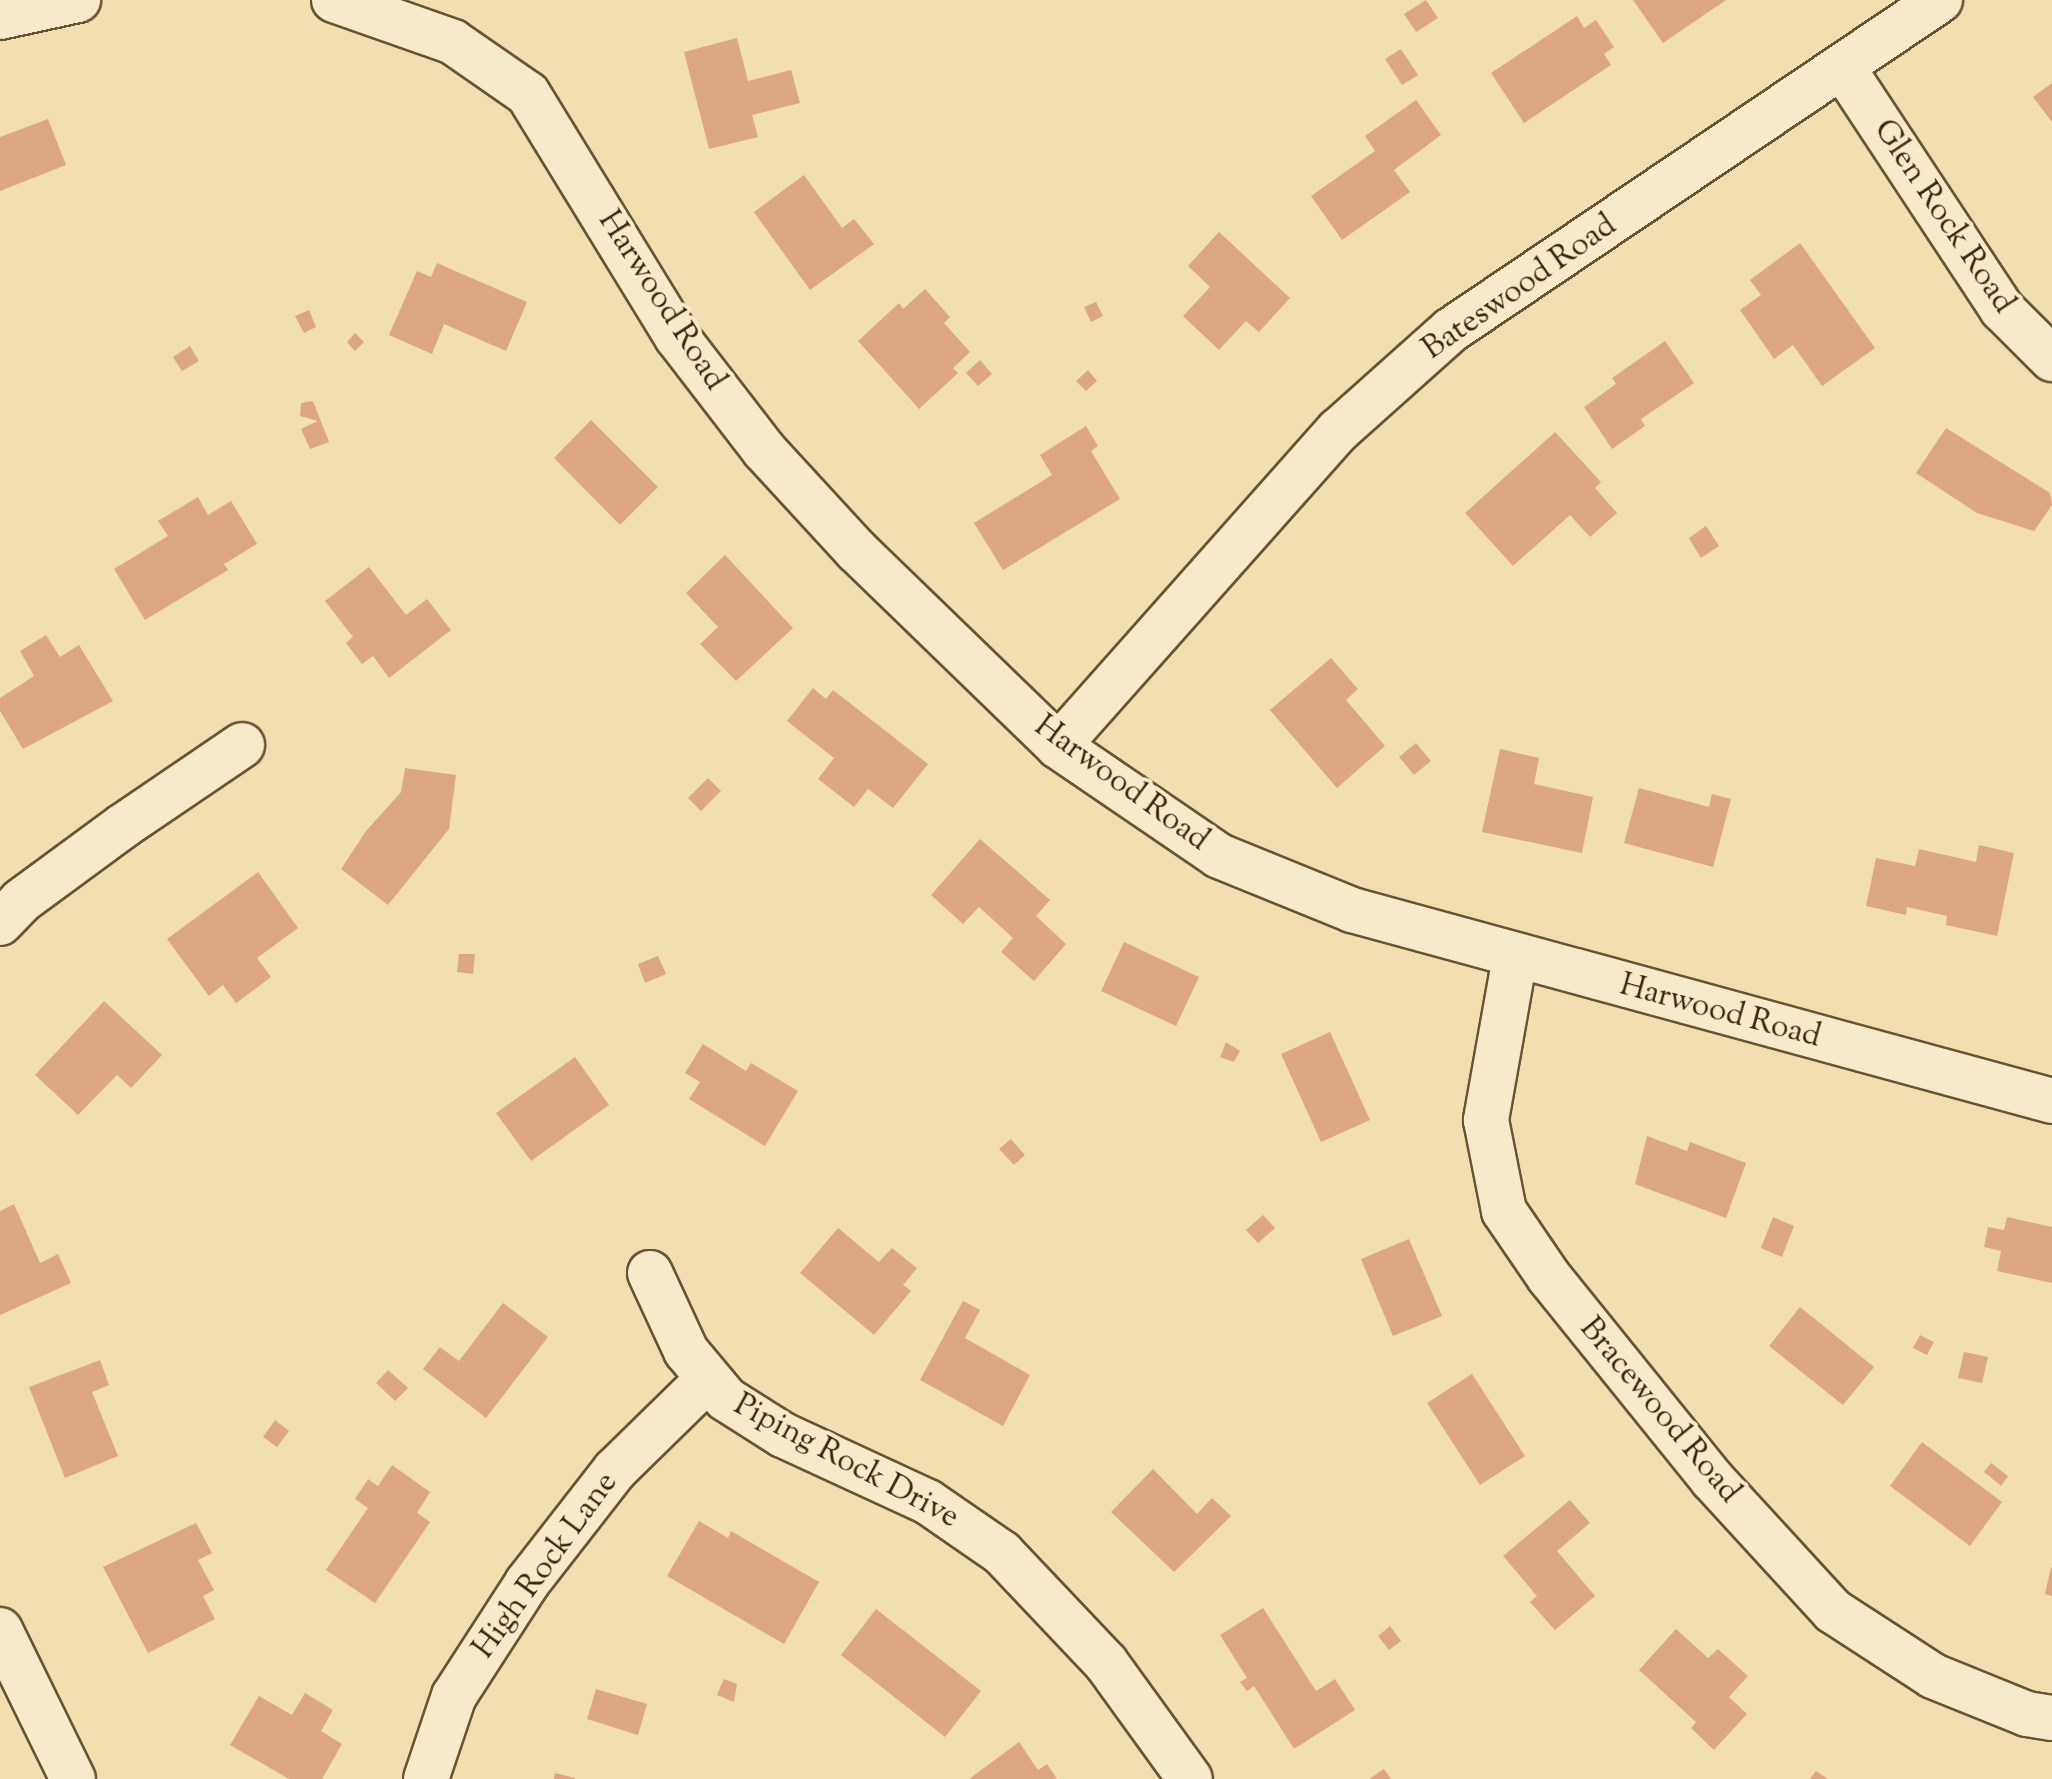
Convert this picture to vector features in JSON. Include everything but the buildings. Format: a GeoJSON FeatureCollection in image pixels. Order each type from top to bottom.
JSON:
{"type":"FeatureCollection","features":[{"type":"Feature","properties":{"kind":"street"},"geometry":{"type":"LineString","coordinates":[[0,17],[78,0]]}},
{"type":"Feature","properties":{"kind":"street","name":"Harwood Road"},"geometry":{"type":"LineString","coordinates":[[334,0],[453,42],[528,94],[677,337],[764,450],[857,551],[1058,746],[1219,856],[1352,910],[1515,957],[2052,1101]]}},
{"type":"Feature","properties":{"kind":"street","name":"Bateswood Road"},"geometry":{"type":"LineString","coordinates":[[1058,746],[1339,430],[1451,330],[1940,0]]}},
{"type":"Feature","properties":{"kind":"street","name":"Glen Rock Road"},"geometry":{"type":"LineString","coordinates":[[1843,68],[2002,309],[2052,359]]}},
{"type":"Feature","properties":{"kind":"street"},"geometry":{"type":"LineString","coordinates":[[0,923],[110,835],[242,745]]}},
{"type":"Feature","properties":{"kind":"street","name":"Bracewood Road"},"geometry":{"type":"LineString","coordinates":[[1515,957],[1486,1120],[1504,1211],[1549,1277],[1712,1479],[1833,1611],[1933,1676],[2027,1714],[2052,1718]]}},
{"type":"Feature","properties":{"kind":"street","name":"Piping Rock Drive"},"geometry":{"type":"LineString","coordinates":[[650,1273],[669,1320],[707,1380],[750,1416],[928,1502],[1002,1553],[1098,1653],[1190,1779]]}},
{"type":"Feature","properties":{"kind":"street","name":"High Rock Lane"},"geometry":{"type":"LineString","coordinates":[[426,1779],[454,1696],[527,1583],[615,1470],[707,1380]]}},
{"type":"Feature","properties":{"kind":"street"},"geometry":{"type":"LineString","coordinates":[[0,1630],[73,1779]]}}]}
